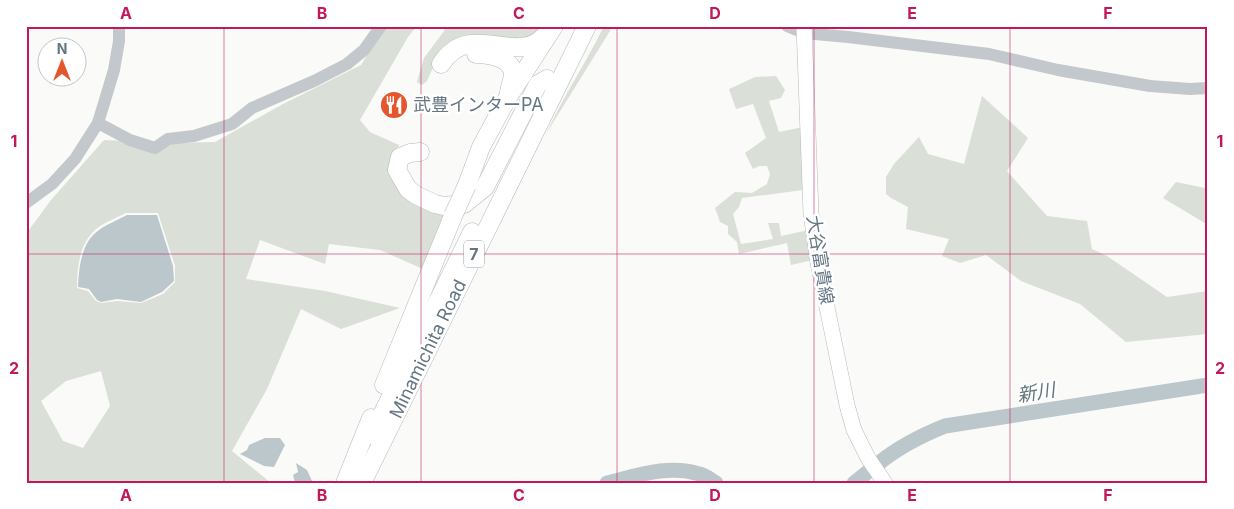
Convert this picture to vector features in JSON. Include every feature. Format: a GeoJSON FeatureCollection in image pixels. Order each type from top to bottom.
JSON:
{"type":"FeatureCollection","features":[{"type":"Feature","properties":{"kind":"highway","name":"Minamichita Road"},"geometry":{"type":"LineString","coordinates":[[362,483],[555,76],[573,26]]}},
{"type":"Feature","properties":{"kind":"highway","name":"Minamichita Road"},"geometry":{"type":"LineString","coordinates":[[350,483],[555,76],[587,26]]}},
{"type":"Feature","properties":{"kind":"highway"},"geometry":{"type":"LineString","coordinates":[[420,152],[400,157],[397,170],[408,189],[435,204],[444,206],[464,204],[485,187],[538,84],[574,66],[594,26]]}},
{"type":"Feature","properties":{"kind":"highway"},"geometry":{"type":"LineString","coordinates":[[441,64],[452,50],[465,44],[476,43],[521,48],[532,45],[542,39],[553,28]]}},
{"type":"Feature","properties":{"kind":"highway"},"geometry":{"type":"LineString","coordinates":[[345,483],[453,216],[467,186],[481,147],[508,97],[553,28]]}},
{"type":"Feature","properties":{"kind":"highway"},"geometry":{"type":"LineString","coordinates":[[470,55],[484,54],[494,56],[512,69],[513,77],[508,97]]}},
{"type":"Feature","properties":{"kind":"main road","name":"大谷富貴線"},"geometry":{"type":"LineString","coordinates":[[804,30],[811,213],[818,263],[845,396],[854,430],[868,458],[885,483]]}},
{"type":"Feature","properties":{"kind":"street"},"geometry":{"type":"LineString","coordinates":[[26,203],[52,184],[75,159],[98,123],[114,70],[119,41],[119,26]]}},
{"type":"Feature","properties":{"kind":"street"},"geometry":{"type":"LineString","coordinates":[[98,123],[130,140],[155,148],[168,138],[194,136],[232,124],[252,108],[314,81],[347,64],[364,50],[381,26]]}},
{"type":"Feature","properties":{"kind":"street"},"geometry":{"type":"LineString","coordinates":[[787,26],[804,30],[989,54],[1058,70],[1150,86],[1190,89],[1208,88]]}},
{"type":"Feature","properties":{"kind":"shaded area"},"geometry":{"type":"Polygon","coordinates":[[[385,26],[417,26],[408,37],[360,120],[370,132],[399,145],[393,164],[400,186],[447,212],[423,269],[380,250],[329,244],[325,264],[260,240],[246,279],[325,291],[400,308],[341,329],[301,309],[267,389],[232,451],[271,483],[26,483],[26,234],[51,200],[104,140],[171,143],[215,142],[283,104],[361,65],[385,26]],[[126,213],[95,230],[85,243],[80,257],[77,288],[88,291],[96,301],[101,303],[117,301],[141,303],[163,294],[175,282],[175,266],[158,213],[126,213]],[[101,371],[66,381],[41,401],[63,441],[83,448],[110,406],[101,371]]]}},
{"type":"Feature","properties":{"kind":"shaded area"},"geometry":{"type":"Polygon","coordinates":[[[446,26],[543,26],[538,33],[518,42],[438,56],[427,81],[422,85],[417,82],[424,58],[446,26]]]}},
{"type":"Feature","properties":{"kind":"shaded area"},"geometry":{"type":"Polygon","coordinates":[[[604,26],[613,26],[546,134],[590,53],[604,26]]]}},
{"type":"Feature","properties":{"kind":"shaded area"},"geometry":{"type":"Polygon","coordinates":[[[776,76],[785,90],[781,98],[769,101],[779,132],[803,127],[803,190],[742,198],[739,207],[733,214],[741,244],[773,239],[768,223],[779,223],[781,236],[809,230],[813,260],[791,265],[787,243],[739,254],[737,242],[728,234],[728,226],[720,222],[715,208],[735,192],[752,193],[767,184],[770,174],[767,166],[759,166],[753,169],[745,153],[766,138],[753,104],[736,109],[729,89],[755,77],[776,76]]]}},
{"type":"Feature","properties":{"kind":"shaded area"},"geometry":{"type":"Polygon","coordinates":[[[982,96],[1028,138],[1007,171],[1047,216],[1087,221],[1092,249],[1107,256],[1167,297],[1208,291],[1208,334],[1126,342],[1080,304],[1021,281],[986,255],[960,263],[942,256],[949,239],[906,229],[908,207],[886,194],[886,177],[894,164],[919,137],[928,154],[964,164],[982,96]]]}},
{"type":"Feature","properties":{"kind":"shaded area"},"geometry":{"type":"Polygon","coordinates":[[[1208,150],[1208,225],[1163,198],[1176,182],[1205,188],[1208,150]]]}},
{"type":"Feature","properties":{"kind":"shaded area"},"geometry":{"type":"Polygon","coordinates":[[[127,215],[157,215],[173,266],[174,281],[162,292],[141,302],[117,299],[101,302],[97,300],[89,289],[78,287],[82,256],[88,241],[93,235],[105,226],[127,215]]]}},
{"type":"Feature","properties":{"kind":"shaded area"},"geometry":{"type":"Polygon","coordinates":[[[265,438],[280,438],[285,445],[274,467],[264,466],[240,454],[247,450],[249,445],[265,438]]]}},
{"type":"Feature","properties":{"kind":"shaded area"},"geometry":{"type":"Polygon","coordinates":[[[296,463],[307,470],[313,483],[295,483],[293,475],[298,472],[296,463]]]}},
{"type":"Feature","properties":{"kind":"waterway","name":"新川"},"geometry":{"type":"LineString","coordinates":[[879,463],[910,442],[945,426],[1208,385]]}},
{"type":"Feature","properties":{"kind":"waterway","name":"新川"},"geometry":{"type":"LineString","coordinates":[[607,483],[641,474],[676,470],[706,476],[716,483]]}},
{"type":"Feature","properties":{"kind":"waterway","name":"新川"},"geometry":{"type":"LineString","coordinates":[[854,483],[869,471]]}},
{"type":"Feature","properties":{"kind":"place","name":"武豊インターPA"},"geometry":{"type":"Point","coordinates":[394,105]}}]}
